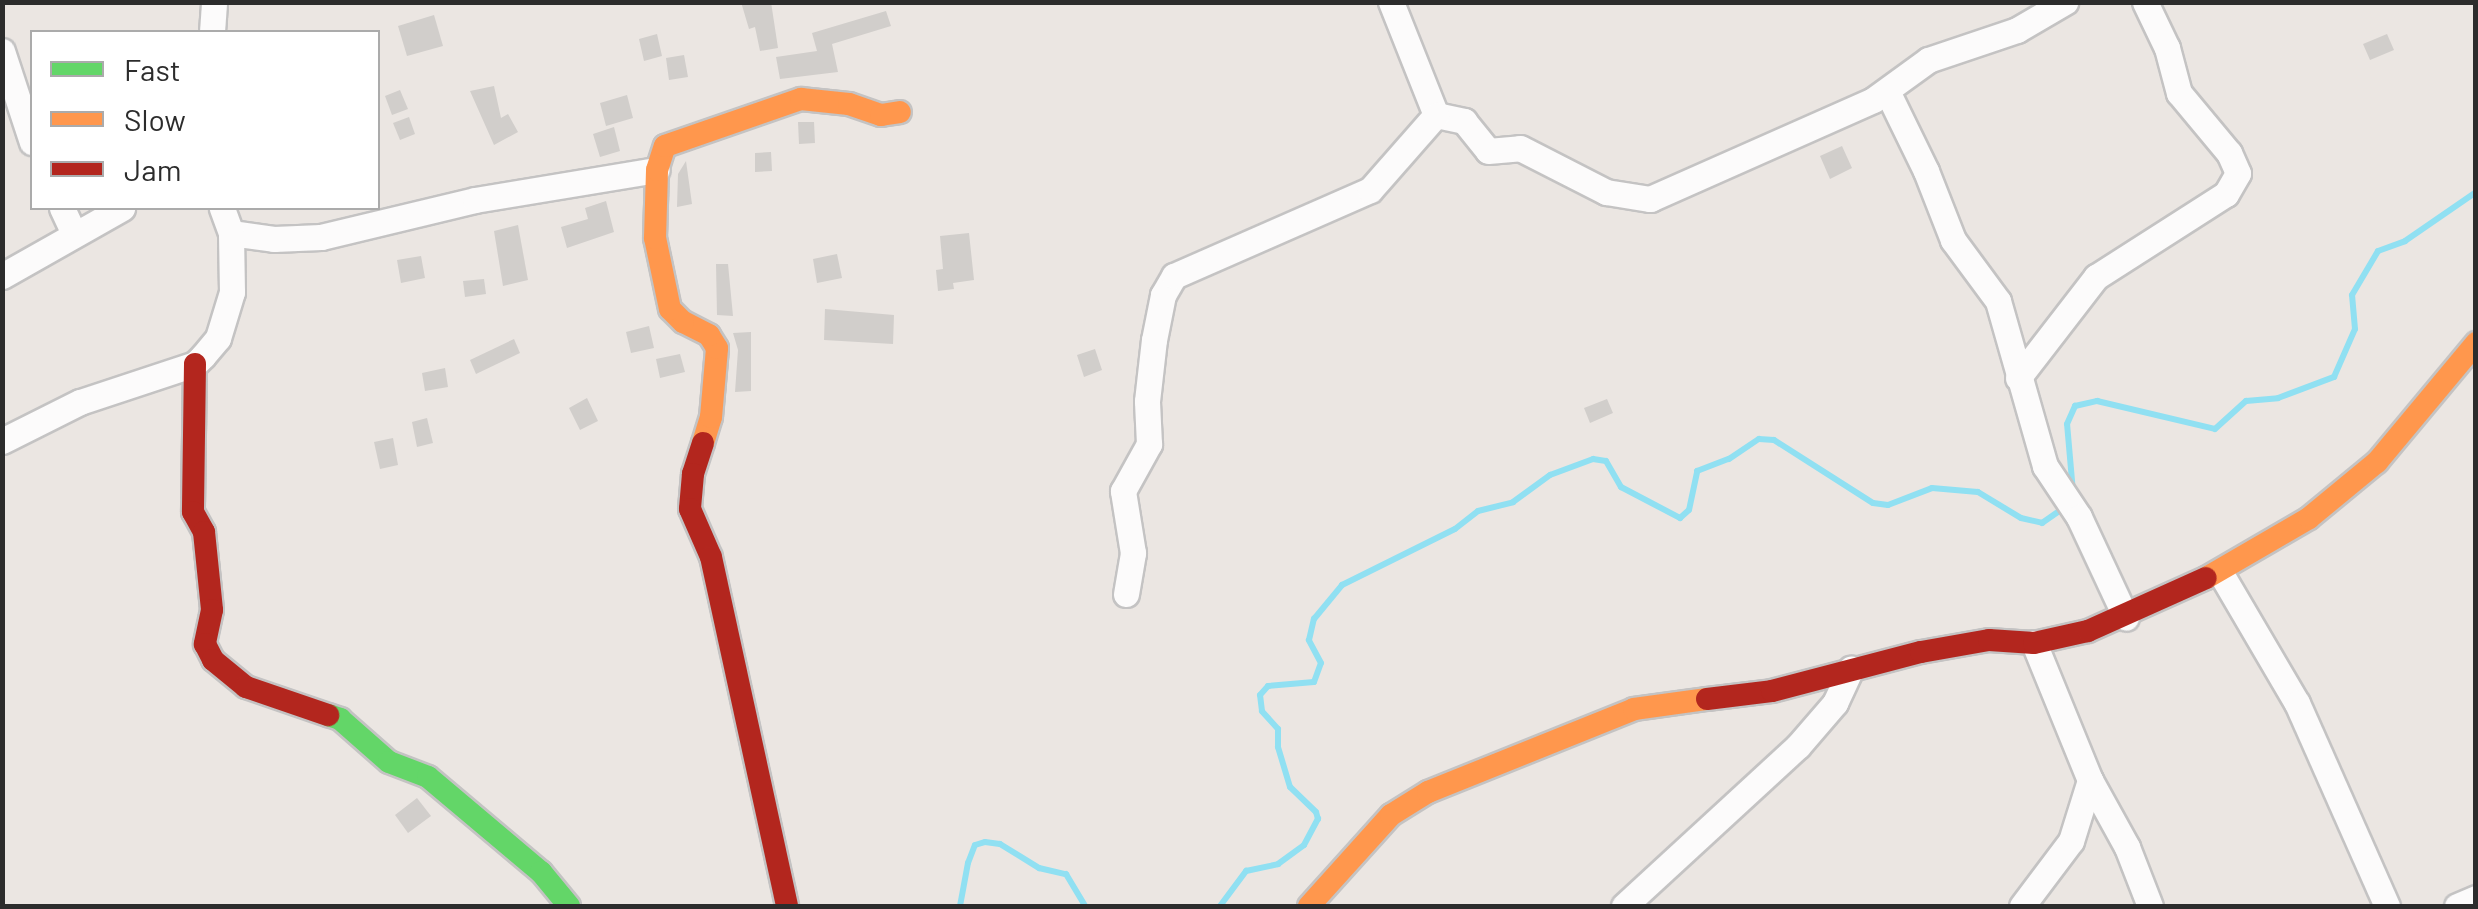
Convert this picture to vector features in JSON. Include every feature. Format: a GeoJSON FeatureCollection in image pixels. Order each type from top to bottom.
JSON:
{"type":"FeatureCollection","features":[{"type":"Feature","properties":{"kind":"street"},"geometry":{"type":"LineString","coordinates":[[212,30],[214,2]]}},
{"type":"Feature","properties":{"kind":"street"},"geometry":{"type":"LineString","coordinates":[[1390,2],[1436,114]]}},
{"type":"Feature","properties":{"kind":"street"},"geometry":{"type":"LineString","coordinates":[[1436,114],[1464,121],[1488,150],[1520,148],[1606,192],[1650,199],[1887,90],[1928,60],[2017,30],[2065,2]]}},
{"type":"Feature","properties":{"kind":"street"},"geometry":{"type":"LineString","coordinates":[[2018,378],[2096,277],[2226,194],[2238,174],[2229,153],[2179,93],[2167,48],[2145,2]]}},
{"type":"Feature","properties":{"kind":"street"},"geometry":{"type":"LineString","coordinates":[[2,51],[30,136]]}},
{"type":"Feature","properties":{"kind":"street"},"geometry":{"type":"LineString","coordinates":[[1887,90],[1926,170],[1953,240],[1998,302],[2045,466],[2079,517],[2126,618]]}},
{"type":"Feature","properties":{"kind":"street"},"geometry":{"type":"LineString","coordinates":[[786,906],[711,558],[690,509],[693,474],[711,417],[717,348],[709,335],[683,322],[670,310],[656,238],[656,170],[665,146],[800,99],[849,104],[881,114],[900,112]]}},
{"type":"Feature","properties":{"kind":"street"},"geometry":{"type":"LineString","coordinates":[[1126,594],[1133,553],[1123,491],[1149,444],[1147,401],[1154,340],[1163,296],[1174,276],[1370,190],[1436,114]]}},
{"type":"Feature","properties":{"kind":"street"},"geometry":{"type":"LineString","coordinates":[[223,215],[274,239],[321,236],[475,200],[656,170]]}},
{"type":"Feature","properties":{"kind":"street"},"geometry":{"type":"LineString","coordinates":[[63,210],[74,234]]}},
{"type":"Feature","properties":{"kind":"street"},"geometry":{"type":"LineString","coordinates":[[2,276],[118,210]]}},
{"type":"Feature","properties":{"kind":"street"},"geometry":{"type":"LineString","coordinates":[[2,441],[80,402],[194,364],[218,338],[227,318],[232,292],[223,215]]}},
{"type":"Feature","properties":{"kind":"street"},"geometry":{"type":"LineString","coordinates":[[1309,906],[1391,815],[1428,792],[1634,709],[1772,691],[1851,668],[1989,640],[2034,644],[2126,618],[2220,572],[2309,518],[2377,462],[2437,395],[2476,343]]}},
{"type":"Feature","properties":{"kind":"street"},"geometry":{"type":"LineString","coordinates":[[194,364],[193,512],[204,532],[208,558],[212,610],[205,644],[214,660],[246,687],[340,720],[389,762],[428,778],[541,872],[569,906]]}},
{"type":"Feature","properties":{"kind":"street"},"geometry":{"type":"LineString","coordinates":[[2220,572],[2296,703],[2387,906]]}},
{"type":"Feature","properties":{"kind":"street"},"geometry":{"type":"LineString","coordinates":[[2034,644],[2090,780],[2127,847],[2150,906]]}},
{"type":"Feature","properties":{"kind":"street"},"geometry":{"type":"LineString","coordinates":[[1624,906],[1798,746],[1836,703],[1851,668]]}},
{"type":"Feature","properties":{"kind":"street"},"geometry":{"type":"LineString","coordinates":[[2022,906],[2071,842],[2090,780]]}},
{"type":"Feature","properties":{"kind":"street"},"geometry":{"type":"LineString","coordinates":[[2457,906],[2476,898]]}},
{"type":"Feature","properties":{"kind":"building"},"geometry":{"type":"Polygon","coordinates":[[[741,2],[771,2],[778,48],[760,51],[755,27],[749,29],[741,2]]]}},
{"type":"Feature","properties":{"kind":"building"},"geometry":{"type":"Polygon","coordinates":[[[886,11],[891,26],[832,44],[838,72],[780,79],[776,57],[817,51],[812,33],[886,11]]]}},
{"type":"Feature","properties":{"kind":"building"},"geometry":{"type":"Polygon","coordinates":[[[434,15],[443,46],[407,56],[398,26],[434,15]]]}},
{"type":"Feature","properties":{"kind":"building"},"geometry":{"type":"Polygon","coordinates":[[[657,34],[662,56],[644,61],[639,39],[657,34]]]}},
{"type":"Feature","properties":{"kind":"building"},"geometry":{"type":"Polygon","coordinates":[[[2387,34],[2394,50],[2370,60],[2363,44],[2387,34]]]}},
{"type":"Feature","properties":{"kind":"building"},"geometry":{"type":"Polygon","coordinates":[[[684,55],[688,77],[669,80],[666,58],[684,55]]]}},
{"type":"Feature","properties":{"kind":"building"},"geometry":{"type":"Polygon","coordinates":[[[494,86],[501,118],[508,114],[518,132],[494,145],[470,91],[494,86]]]}},
{"type":"Feature","properties":{"kind":"building"},"geometry":{"type":"Polygon","coordinates":[[[400,90],[408,109],[392,115],[385,96],[400,90]]]}},
{"type":"Feature","properties":{"kind":"building"},"geometry":{"type":"Polygon","coordinates":[[[627,95],[633,118],[606,126],[600,103],[627,95]]]}},
{"type":"Feature","properties":{"kind":"building"},"geometry":{"type":"Polygon","coordinates":[[[409,117],[415,134],[400,140],[393,123],[409,117]]]}},
{"type":"Feature","properties":{"kind":"building"},"geometry":{"type":"Polygon","coordinates":[[[798,122],[814,122],[815,143],[799,144],[798,122]]]}},
{"type":"Feature","properties":{"kind":"building"},"geometry":{"type":"Polygon","coordinates":[[[614,127],[620,151],[600,157],[593,134],[614,127]]]}},
{"type":"Feature","properties":{"kind":"building"},"geometry":{"type":"Polygon","coordinates":[[[1842,146],[1852,168],[1830,179],[1820,156],[1842,146]]]}},
{"type":"Feature","properties":{"kind":"building"},"geometry":{"type":"Polygon","coordinates":[[[771,152],[772,171],[755,172],[755,153],[771,152]]]}},
{"type":"Feature","properties":{"kind":"building"},"geometry":{"type":"Polygon","coordinates":[[[686,161],[692,204],[677,207],[678,174],[686,161]]]}},
{"type":"Feature","properties":{"kind":"building"},"geometry":{"type":"Polygon","coordinates":[[[606,201],[614,232],[567,248],[561,227],[588,219],[585,208],[606,201]]]}},
{"type":"Feature","properties":{"kind":"building"},"geometry":{"type":"Polygon","coordinates":[[[518,225],[528,280],[503,286],[494,231],[518,225]]]}},
{"type":"Feature","properties":{"kind":"building"},"geometry":{"type":"Polygon","coordinates":[[[969,233],[974,280],[953,283],[954,289],[938,291],[936,270],[943,269],[940,236],[969,233]]]}},
{"type":"Feature","properties":{"kind":"building"},"geometry":{"type":"Polygon","coordinates":[[[837,254],[842,278],[817,283],[813,259],[837,254]]]}},
{"type":"Feature","properties":{"kind":"building"},"geometry":{"type":"Polygon","coordinates":[[[421,256],[425,278],[401,283],[397,260],[421,256]]]}},
{"type":"Feature","properties":{"kind":"building"},"geometry":{"type":"Polygon","coordinates":[[[716,264],[728,264],[733,316],[717,315],[716,264]]]}},
{"type":"Feature","properties":{"kind":"building"},"geometry":{"type":"Polygon","coordinates":[[[484,279],[486,294],[465,297],[463,281],[484,279]]]}},
{"type":"Feature","properties":{"kind":"building"},"geometry":{"type":"Polygon","coordinates":[[[825,309],[894,315],[893,344],[824,340],[825,309]]]}},
{"type":"Feature","properties":{"kind":"building"},"geometry":{"type":"Polygon","coordinates":[[[649,326],[654,348],[631,353],[626,332],[649,326]]]}},
{"type":"Feature","properties":{"kind":"building"},"geometry":{"type":"Polygon","coordinates":[[[751,332],[751,391],[735,392],[738,350],[733,333],[751,332]]]}},
{"type":"Feature","properties":{"kind":"building"},"geometry":{"type":"Polygon","coordinates":[[[514,339],[520,353],[476,374],[470,360],[514,339]]]}},
{"type":"Feature","properties":{"kind":"building"},"geometry":{"type":"Polygon","coordinates":[[[1095,349],[1102,370],[1084,377],[1077,355],[1095,349]]]}},
{"type":"Feature","properties":{"kind":"building"},"geometry":{"type":"Polygon","coordinates":[[[680,354],[685,372],[660,378],[656,359],[680,354]]]}},
{"type":"Feature","properties":{"kind":"building"},"geometry":{"type":"Polygon","coordinates":[[[445,368],[448,387],[425,391],[422,373],[445,368]]]}},
{"type":"Feature","properties":{"kind":"building"},"geometry":{"type":"Polygon","coordinates":[[[587,398],[598,421],[580,430],[569,408],[587,398]]]}},
{"type":"Feature","properties":{"kind":"building"},"geometry":{"type":"Polygon","coordinates":[[[1607,399],[1613,413],[1590,423],[1584,408],[1607,399]]]}},
{"type":"Feature","properties":{"kind":"building"},"geometry":{"type":"Polygon","coordinates":[[[427,418],[433,443],[417,447],[412,422],[427,418]]]}},
{"type":"Feature","properties":{"kind":"building"},"geometry":{"type":"Polygon","coordinates":[[[393,438],[398,465],[380,469],[374,442],[393,438]]]}},
{"type":"Feature","properties":{"kind":"building"},"geometry":{"type":"Polygon","coordinates":[[[417,798],[431,816],[408,833],[395,815],[417,798]]]}},
{"type":"Feature","properties":{"kind":"waterway"},"geometry":{"type":"LineString","coordinates":[[2073,492],[2067,424],[2075,406],[2097,401],[2215,429],[2246,401],[2278,398],[2334,377],[2355,329],[2352,295],[2378,251],[2405,241],[2476,192]]}},
{"type":"Feature","properties":{"kind":"waterway"},"geometry":{"type":"LineString","coordinates":[[1220,906],[1246,871],[1278,864],[1304,845],[1318,819],[1316,812],[1290,787],[1278,747],[1278,729],[1262,711],[1260,695],[1268,686],[1314,682],[1321,663],[1309,640],[1314,619],[1342,585],[1455,529],[1478,511],[1513,502],[1550,475],[1593,459],[1606,461],[1621,487],[1680,518],[1689,510],[1697,471],[1729,459],[1759,439],[1774,440],[1873,503],[1888,505],[1932,488],[1978,492],[2021,518],[2042,523],[2065,507]]}},
{"type":"Feature","properties":{"kind":"waterway"},"geometry":{"type":"LineString","coordinates":[[960,906],[975,845],[985,842],[1000,844],[1039,868],[1066,874],[1085,906]]}},
{"type":"Feature","properties":{"kind":"traffic: fast"},"geometry":{"type":"LineString","coordinates":[[328,715],[340,719],[389,762],[428,777],[541,872],[569,906]]}},
{"type":"Feature","properties":{"kind":"traffic: slow"},"geometry":{"type":"LineString","coordinates":[[703,443],[711,417],[717,348],[709,335],[683,322],[670,309],[655,238],[657,170],[665,146],[801,99],[849,104],[881,115],[900,112]]}},
{"type":"Feature","properties":{"kind":"traffic: slow"},"geometry":{"type":"LineString","coordinates":[[2206,578],[2309,518],[2377,462],[2476,343]]}},
{"type":"Feature","properties":{"kind":"traffic: slow"},"geometry":{"type":"LineString","coordinates":[[1309,906],[1391,815],[1428,792],[1634,709],[1707,699]]}},
{"type":"Feature","properties":{"kind":"traffic: jam"},"geometry":{"type":"LineString","coordinates":[[195,364],[193,512],[204,532],[212,610],[205,644],[213,660],[246,687],[328,715]]}},
{"type":"Feature","properties":{"kind":"traffic: jam"},"geometry":{"type":"LineString","coordinates":[[703,443],[693,474],[690,509],[711,557],[787,906]]}},
{"type":"Feature","properties":{"kind":"traffic: jam"},"geometry":{"type":"LineString","coordinates":[[1707,699],[1772,691],[1921,652],[1989,640],[2034,643],[2088,631],[2206,578]]}}]}
